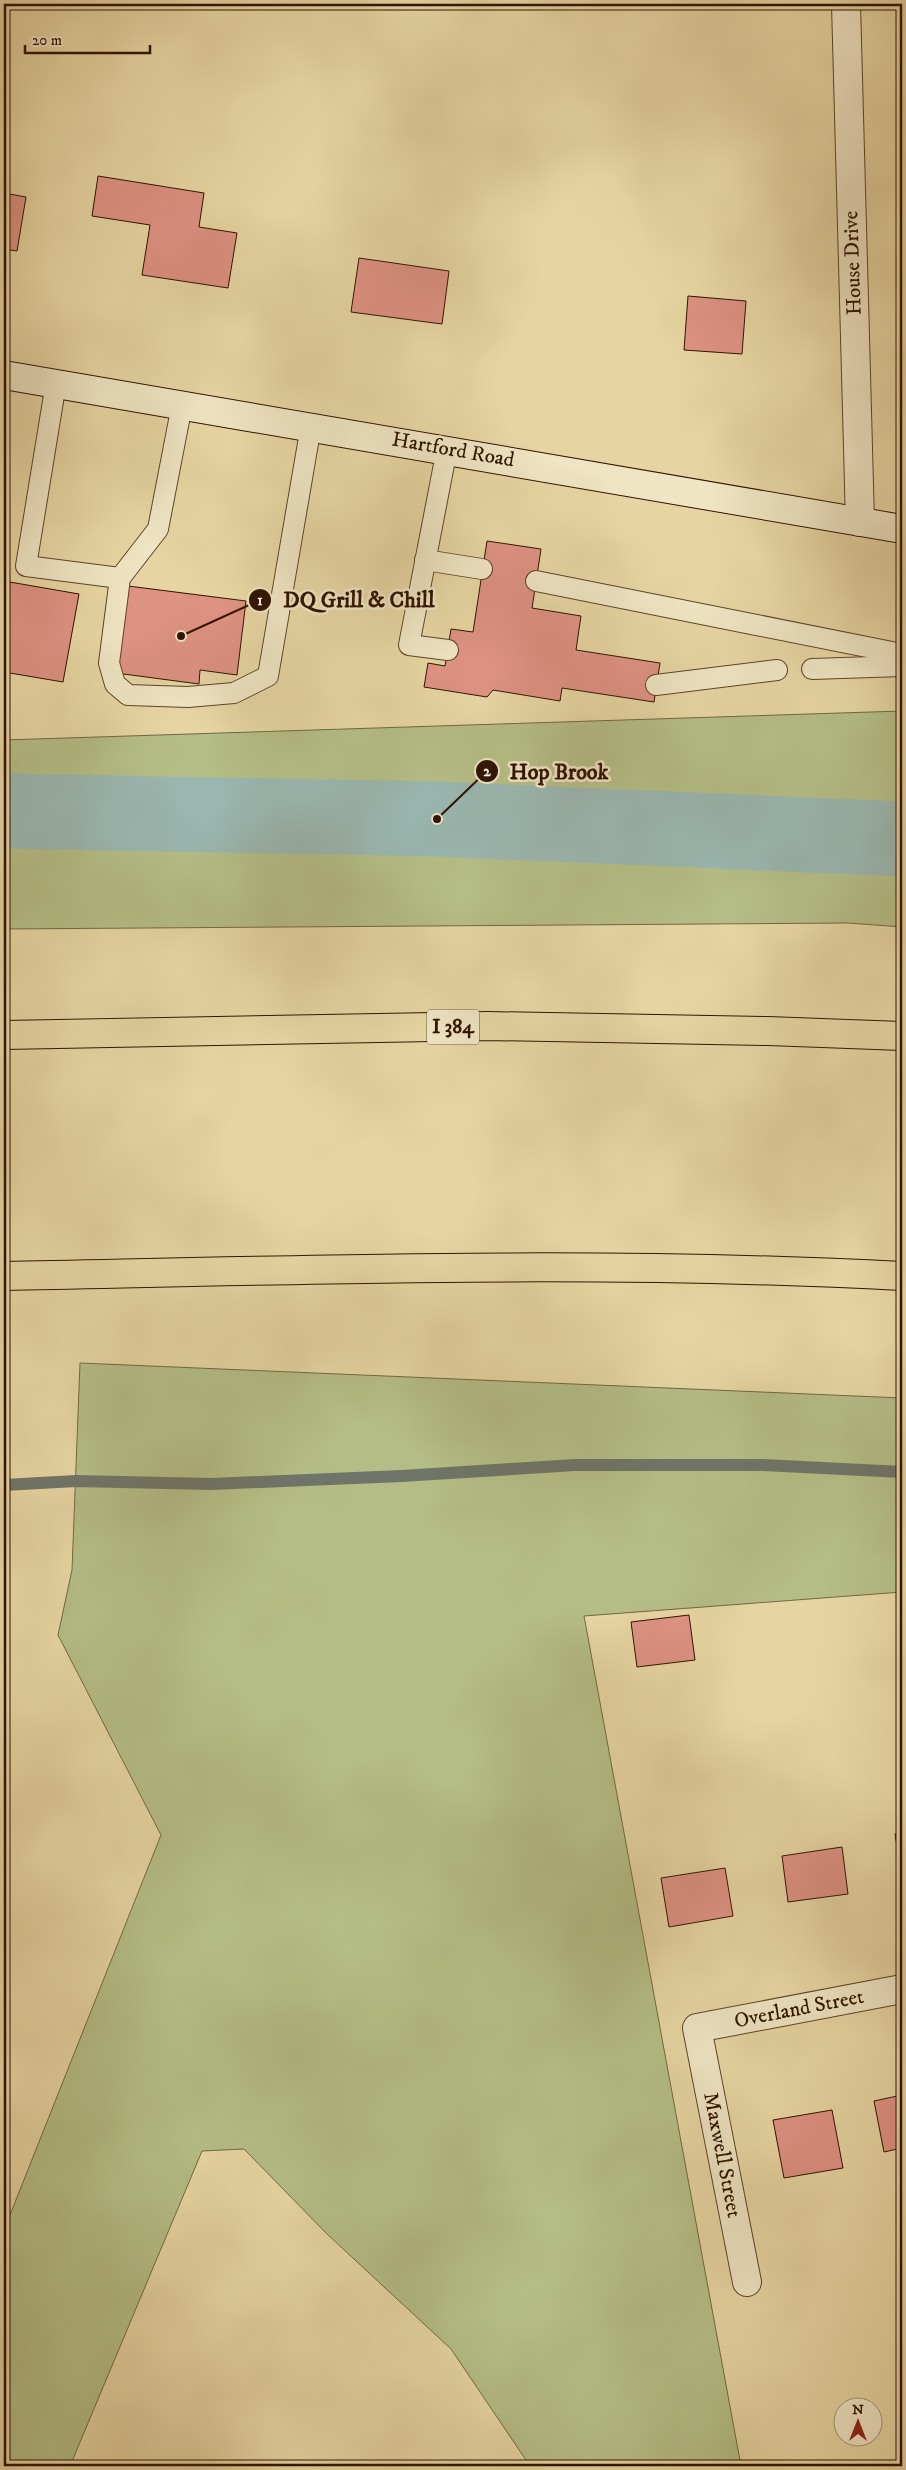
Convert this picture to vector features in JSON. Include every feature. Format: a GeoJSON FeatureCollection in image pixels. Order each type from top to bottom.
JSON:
{"type":"FeatureCollection","features":[{"type":"Feature","properties":{"kind":"highway","name":"I 384"},"geometry":{"type":"LineString","coordinates":[[4,1035],[488,1026],[758,1030],[902,1036]]}},
{"type":"Feature","properties":{"kind":"highway"},"geometry":{"type":"LineString","coordinates":[[4,1276],[511,1267],[692,1269],[902,1276]]}},
{"type":"Feature","properties":{"kind":"street","name":"House Drive"},"geometry":{"type":"LineString","coordinates":[[846,4],[860,522]]}},
{"type":"Feature","properties":{"kind":"street","name":"Hartford Road"},"geometry":{"type":"LineString","coordinates":[[4,374],[902,528]]}},
{"type":"Feature","properties":{"kind":"street","name":"Overland Street"},"geometry":{"type":"LineString","coordinates":[[697,2028],[902,1989]]}},
{"type":"Feature","properties":{"kind":"street","name":"Maxwell Street"},"geometry":{"type":"LineString","coordinates":[[697,2028],[748,2282]]}},
{"type":"Feature","properties":{"kind":"lane"},"geometry":{"type":"LineString","coordinates":[[56,384],[26,566],[120,578]]}},
{"type":"Feature","properties":{"kind":"lane"},"geometry":{"type":"LineString","coordinates":[[182,405],[158,529],[120,578],[109,663],[115,684],[128,695],[188,697],[234,693],[268,676],[311,426]]}},
{"type":"Feature","properties":{"kind":"lane"},"geometry":{"type":"LineString","coordinates":[[447,449],[410,645],[448,650]]}},
{"type":"Feature","properties":{"kind":"lane"},"geometry":{"type":"LineString","coordinates":[[425,560],[482,569]]}},
{"type":"Feature","properties":{"kind":"lane"},"geometry":{"type":"LineString","coordinates":[[536,580],[902,654]]}},
{"type":"Feature","properties":{"kind":"lane"},"geometry":{"type":"LineString","coordinates":[[812,669],[902,666]]}},
{"type":"Feature","properties":{"kind":"lane"},"geometry":{"type":"LineString","coordinates":[[656,685],[778,670]]}},
{"type":"Feature","properties":{"kind":"green space"},"geometry":{"type":"Polygon","coordinates":[[[902,711],[902,927],[848,923],[4,929],[4,740],[902,711]]]}},
{"type":"Feature","properties":{"kind":"green space"},"geometry":{"type":"Polygon","coordinates":[[[80,1363],[902,1398],[902,1592],[584,1616],[741,2466],[530,2466],[451,2349],[327,2234],[244,2149],[202,2151],[70,2466],[4,2466],[4,2230],[161,1835],[58,1635],[72,1570],[80,1363]]]}},
{"type":"Feature","properties":{"kind":"building"},"geometry":{"type":"Polygon","coordinates":[[[98,176],[204,193],[199,227],[237,233],[228,288],[142,275],[150,225],[92,216],[98,176]]]}},
{"type":"Feature","properties":{"kind":"building"},"geometry":{"type":"Polygon","coordinates":[[[4,193],[26,197],[17,251],[4,249],[4,193]]]}},
{"type":"Feature","properties":{"kind":"building"},"geometry":{"type":"Polygon","coordinates":[[[359,258],[449,271],[442,324],[351,312],[359,258]]]}},
{"type":"Feature","properties":{"kind":"building"},"geometry":{"type":"Polygon","coordinates":[[[688,296],[746,301],[742,354],[684,350],[688,296]]]}},
{"type":"Feature","properties":{"kind":"building"},"geometry":{"type":"Polygon","coordinates":[[[487,541],[541,549],[532,608],[581,616],[576,650],[660,663],[654,702],[562,688],[560,701],[493,690],[487,697],[424,687],[428,663],[445,666],[451,629],[473,632],[487,541]]]}},
{"type":"Feature","properties":{"kind":"building"},"geometry":{"type":"Polygon","coordinates":[[[4,581],[79,594],[63,682],[4,672],[4,581]]]}},
{"type":"Feature","properties":{"kind":"building"},"geometry":{"type":"Polygon","coordinates":[[[128,586],[246,601],[237,675],[200,670],[199,684],[116,673],[128,586]]]}},
{"type":"Feature","properties":{"kind":"building"},"geometry":{"type":"Polygon","coordinates":[[[689,1615],[695,1660],[637,1667],[631,1622],[689,1615]]]}},
{"type":"Feature","properties":{"kind":"building"},"geometry":{"type":"Polygon","coordinates":[[[902,1833],[902,1878],[895,1834],[902,1833]]]}},
{"type":"Feature","properties":{"kind":"building"},"geometry":{"type":"Polygon","coordinates":[[[842,1847],[848,1894],[788,1902],[782,1856],[842,1847]]]}},
{"type":"Feature","properties":{"kind":"building"},"geometry":{"type":"Polygon","coordinates":[[[725,1868],[733,1916],[669,1927],[661,1878],[725,1868]]]}},
{"type":"Feature","properties":{"kind":"building"},"geometry":{"type":"Polygon","coordinates":[[[902,2095],[902,2148],[884,2152],[874,2101],[902,2095]]]}},
{"type":"Feature","properties":{"kind":"building"},"geometry":{"type":"Polygon","coordinates":[[[832,2110],[843,2168],[784,2178],[773,2120],[832,2110]]]}},
{"type":"Feature","properties":{"kind":"waterway"},"geometry":{"type":"LineString","coordinates":[[4,811],[437,819],[902,839]]}},
{"type":"Feature","properties":{"kind":"waterway"},"geometry":{"type":"LineString","coordinates":[[4,1485],[76,1481],[211,1484],[402,1476],[575,1465],[763,1465],[902,1472]]}},
{"type":"Feature","properties":{"kind":"place","name":"DQ Grill & Chill"},"geometry":{"type":"Point","coordinates":[181,636]}},
{"type":"Feature","properties":{"kind":"place","name":"Hop Brook"},"geometry":{"type":"Point","coordinates":[437,819]}}]}
